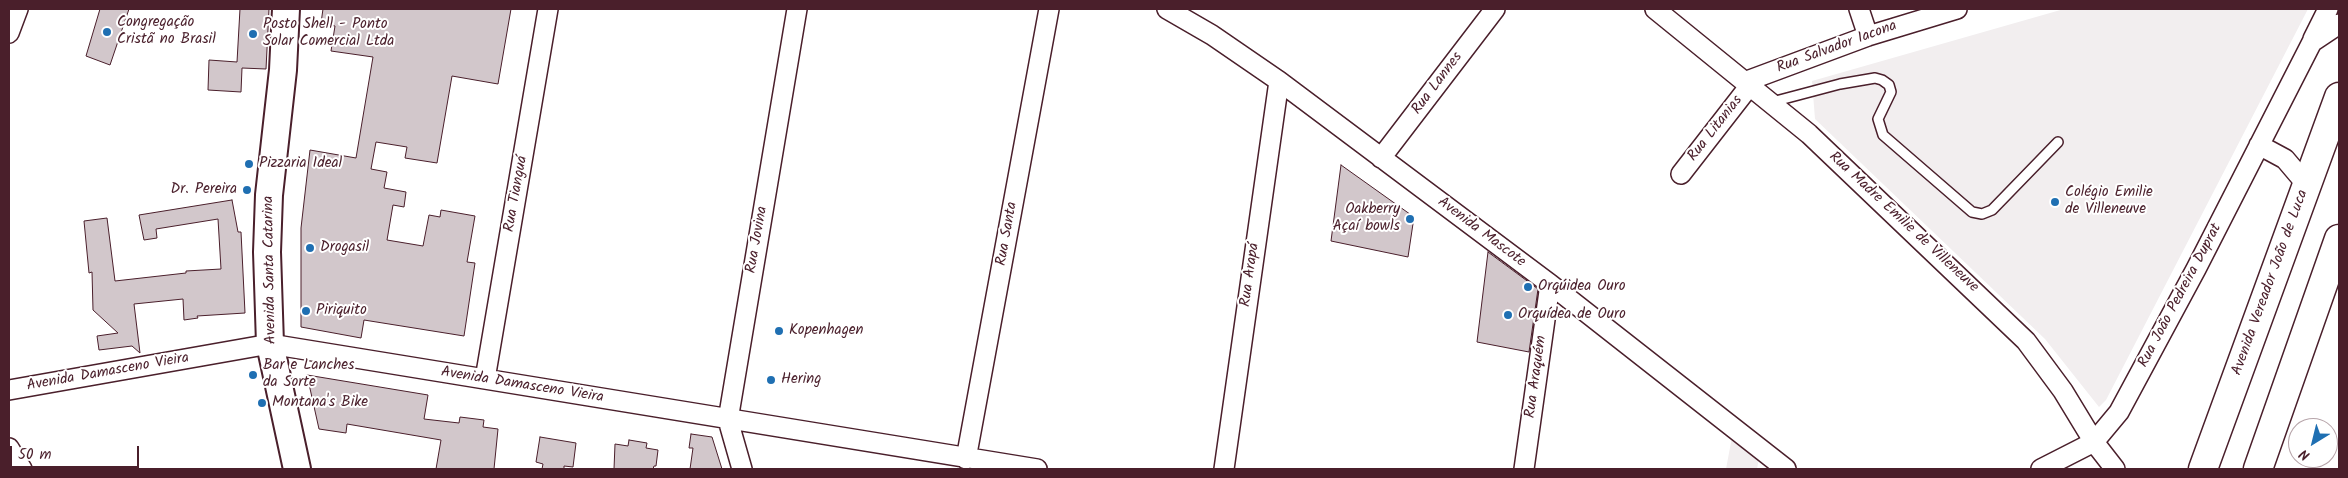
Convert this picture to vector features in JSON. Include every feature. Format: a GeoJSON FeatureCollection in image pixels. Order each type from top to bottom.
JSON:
{"type":"FeatureCollection","features":[{"type":"Feature","properties":{"kind":"main road","name":"Avenida Vereador João de Luca"},"geometry":{"type":"LineString","coordinates":[[2203,469],[2339,96]]}},
{"type":"Feature","properties":{"kind":"main road"},"geometry":{"type":"LineString","coordinates":[[2258,469],[2339,239]]}},
{"type":"Feature","properties":{"kind":"street"},"geometry":{"type":"LineString","coordinates":[[9,34],[18,9]]}},
{"type":"Feature","properties":{"kind":"street","name":"Avenida Santa Catarina"},"geometry":{"type":"LineString","coordinates":[[286,9],[283,70],[269,195],[267,252],[270,344],[297,469]]}},
{"type":"Feature","properties":{"kind":"street","name":"Rua Tianguá"},"geometry":{"type":"LineString","coordinates":[[485,379],[548,9]]}},
{"type":"Feature","properties":{"kind":"street","name":"Rua Jovina"},"geometry":{"type":"LineString","coordinates":[[742,469],[728,420],[797,9]]}},
{"type":"Feature","properties":{"kind":"street","name":"Rua Santa"},"geometry":{"type":"LineString","coordinates":[[966,458],[1049,9]]}},
{"type":"Feature","properties":{"kind":"street","name":"Avenida Mascote"},"geometry":{"type":"LineString","coordinates":[[1167,9],[1212,35],[1279,81],[1550,284],[1786,469]]}},
{"type":"Feature","properties":{"kind":"street","name":"Rua Lannes"},"geometry":{"type":"LineString","coordinates":[[1381,158],[1495,9]]}},
{"type":"Feature","properties":{"kind":"street","name":"Rua Madre Emilie de Villeneuve"},"geometry":{"type":"LineString","coordinates":[[1655,9],[1749,83],[1816,141],[2026,341],[2063,391],[2094,442],[2115,469]]}},
{"type":"Feature","properties":{"kind":"street"},"geometry":{"type":"LineString","coordinates":[[1859,9],[1868,36]]}},
{"type":"Feature","properties":{"kind":"street","name":"Rua Salvador Iacona"},"geometry":{"type":"LineString","coordinates":[[1749,83],[1868,36],[1957,9]]}},
{"type":"Feature","properties":{"kind":"street","name":"Rua João Pedreira Duprat"},"geometry":{"type":"LineString","coordinates":[[2094,442],[2118,412],[2259,145],[2328,9]]}},
{"type":"Feature","properties":{"kind":"street","name":"Rua João Pedreira Duprat"},"geometry":{"type":"LineString","coordinates":[[2312,42],[2339,24]]}},
{"type":"Feature","properties":{"kind":"street","name":"Rua Arapá"},"geometry":{"type":"LineString","coordinates":[[1224,469],[1279,81]]}},
{"type":"Feature","properties":{"kind":"street","name":"Rua Litanias"},"geometry":{"type":"LineString","coordinates":[[1681,174],[1749,83]]}},
{"type":"Feature","properties":{"kind":"street"},"geometry":{"type":"LineString","coordinates":[[2259,145],[2285,159],[2307,185]]}},
{"type":"Feature","properties":{"kind":"street","name":"Rua Araquém"},"geometry":{"type":"LineString","coordinates":[[1524,469],[1550,284]]}},
{"type":"Feature","properties":{"kind":"street","name":"Avenida Damasceno Vieira"},"geometry":{"type":"LineString","coordinates":[[9,390],[270,344],[1036,469]]}},
{"type":"Feature","properties":{"kind":"street"},"geometry":{"type":"LineString","coordinates":[[2041,469],[2094,442]]}},
{"type":"Feature","properties":{"kind":"street"},"geometry":{"type":"LineString","coordinates":[[9,448],[22,469]]}},
{"type":"Feature","properties":{"kind":"lane"},"geometry":{"type":"LineString","coordinates":[[1771,102],[1840,84],[1875,78],[1882,80],[1889,85],[1891,92],[1878,119],[1878,127],[1883,135],[1972,212],[1982,214],[1992,210],[2058,142]]}},
{"type":"Feature","properties":{"kind":"shaded area","name":"Colégio Emilie de Villeneuve"},"geometry":{"type":"Polygon","coordinates":[[[2064,9],[2308,9],[2106,400],[2099,407],[2045,339],[1815,119],[1812,81],[2064,9]]]}},
{"type":"Feature","properties":{"kind":"shaded area"},"geometry":{"type":"Polygon","coordinates":[[[1732,437],[1759,458],[1757,469],[1726,469],[1732,437]]]}},
{"type":"Feature","properties":{"kind":"building","name":"Congregação Cristã no Brasil"},"geometry":{"type":"Polygon","coordinates":[[[100,9],[129,9],[110,65],[86,56],[100,9]]]}},
{"type":"Feature","properties":{"kind":"building","name":"Posto Shell - Ponto Solar Comercial Ltda"},"geometry":{"type":"Polygon","coordinates":[[[240,9],[269,9],[266,69],[242,68],[241,92],[208,90],[209,60],[237,62],[240,9]]]}},
{"type":"Feature","properties":{"kind":"building"},"geometry":{"type":"Polygon","coordinates":[[[323,9],[511,9],[498,84],[452,76],[437,163],[405,158],[407,147],[376,142],[371,169],[387,172],[384,188],[406,192],[404,207],[393,205],[387,240],[423,246],[429,215],[440,217],[441,210],[475,216],[467,262],[475,263],[464,336],[364,320],[361,338],[301,327],[301,228],[310,150],[356,158],[373,57],[331,51],[335,26],[321,23],[323,9]]]}},
{"type":"Feature","properties":{"kind":"building"},"geometry":{"type":"Polygon","coordinates":[[[1341,165],[1414,217],[1408,257],[1331,241],[1341,165]]]}},
{"type":"Feature","properties":{"kind":"building"},"geometry":{"type":"Polygon","coordinates":[[[232,200],[238,232],[241,232],[245,313],[197,316],[198,318],[184,320],[183,299],[134,304],[140,353],[132,346],[99,350],[97,336],[118,333],[93,310],[92,272],[89,273],[84,221],[107,218],[115,281],[186,273],[186,271],[221,269],[218,219],[156,229],[157,238],[144,240],[139,215],[232,200]]]}},
{"type":"Feature","properties":{"kind":"building","name":"Orquídea de Ouro"},"geometry":{"type":"Polygon","coordinates":[[[1488,252],[1538,289],[1529,352],[1477,342],[1488,252]]]}},
{"type":"Feature","properties":{"kind":"building"},"geometry":{"type":"Polygon","coordinates":[[[307,375],[428,395],[424,419],[459,423],[460,417],[484,420],[483,427],[498,429],[494,469],[436,469],[441,440],[347,424],[346,433],[319,429],[307,375]]]}},
{"type":"Feature","properties":{"kind":"building"},"geometry":{"type":"Polygon","coordinates":[[[691,434],[712,437],[722,469],[690,469],[693,448],[689,448],[691,434]]]}},
{"type":"Feature","properties":{"kind":"building"},"geometry":{"type":"Polygon","coordinates":[[[540,437],[576,443],[573,467],[564,466],[564,469],[542,469],[543,464],[536,462],[540,437]]]}},
{"type":"Feature","properties":{"kind":"building"},"geometry":{"type":"Polygon","coordinates":[[[629,440],[647,443],[646,448],[658,450],[656,466],[653,469],[614,469],[615,444],[628,446],[629,440]]]}},
{"type":"Feature","properties":{"kind":"place","name":"Congregação Cristã no Brasil"},"geometry":{"type":"Point","coordinates":[107,32]}},
{"type":"Feature","properties":{"kind":"place","name":"Posto Shell - Ponto Solar Comercial Ltda"},"geometry":{"type":"Point","coordinates":[253,34]}},
{"type":"Feature","properties":{"kind":"place","name":"Pizzaria Ideal"},"geometry":{"type":"Point","coordinates":[249,164]}},
{"type":"Feature","properties":{"kind":"place","name":"Dr. Pereira"},"geometry":{"type":"Point","coordinates":[247,190]}},
{"type":"Feature","properties":{"kind":"place","name":"Colégio Emilie de Villeneuve"},"geometry":{"type":"Point","coordinates":[2055,202]}},
{"type":"Feature","properties":{"kind":"place","name":"Oakberry Açaí bowls"},"geometry":{"type":"Point","coordinates":[1410,219]}},
{"type":"Feature","properties":{"kind":"place","name":"Drogasil"},"geometry":{"type":"Point","coordinates":[310,248]}},
{"type":"Feature","properties":{"kind":"place","name":"Orqúidea Ouro"},"geometry":{"type":"Point","coordinates":[1528,287]}},
{"type":"Feature","properties":{"kind":"place","name":"Piriquito"},"geometry":{"type":"Point","coordinates":[306,311]}},
{"type":"Feature","properties":{"kind":"place","name":"Orquídea de Ouro"},"geometry":{"type":"Point","coordinates":[1508,315]}},
{"type":"Feature","properties":{"kind":"place","name":"Kopenhagen"},"geometry":{"type":"Point","coordinates":[779,331]}},
{"type":"Feature","properties":{"kind":"place","name":"Bar e Lanches da Sorte"},"geometry":{"type":"Point","coordinates":[253,375]}},
{"type":"Feature","properties":{"kind":"place","name":"Hering"},"geometry":{"type":"Point","coordinates":[771,380]}},
{"type":"Feature","properties":{"kind":"place","name":"Montana's Bike"},"geometry":{"type":"Point","coordinates":[262,403]}}]}
